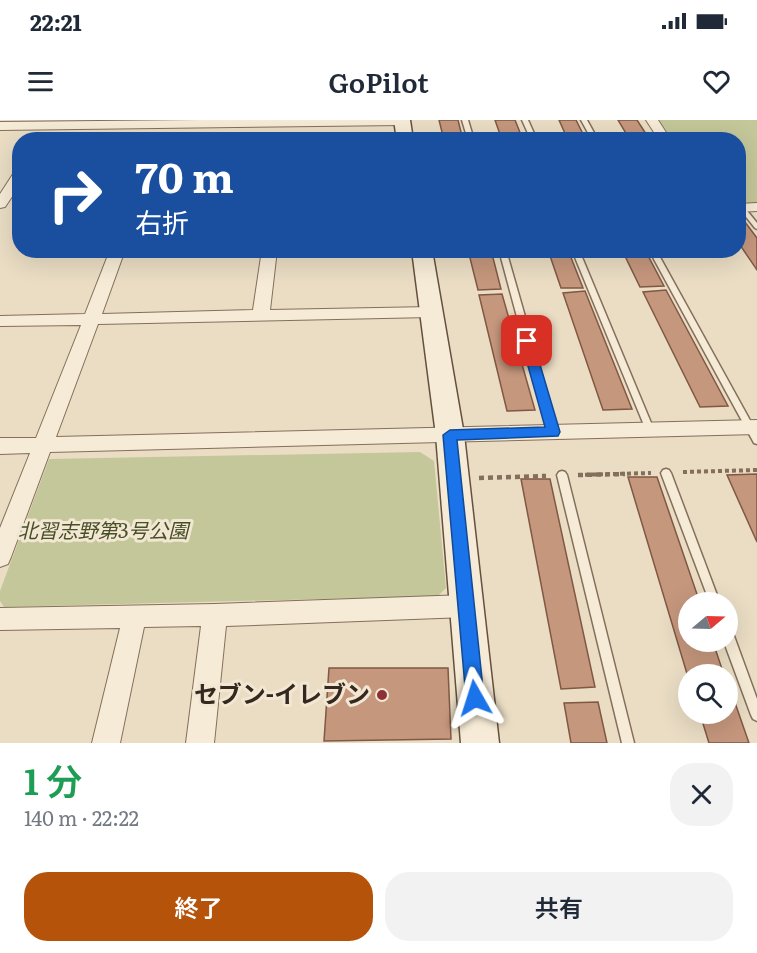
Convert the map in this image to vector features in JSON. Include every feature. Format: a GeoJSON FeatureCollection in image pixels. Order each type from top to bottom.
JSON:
{"type":"FeatureCollection","features":[{"type":"Feature","properties":{"kind":"street"},"geometry":{"type":"LineString","coordinates":[[0,126],[402,120]]}},
{"type":"Feature","properties":{"kind":"street"},"geometry":{"type":"LineString","coordinates":[[286,132],[288,123]]}},
{"type":"Feature","properties":{"kind":"street"},"geometry":{"type":"LineString","coordinates":[[47,132],[51,125]]}},
{"type":"Feature","properties":{"kind":"street"},"geometry":{"type":"LineString","coordinates":[[0,204],[12,186]]}},
{"type":"Feature","properties":{"kind":"street"},"geometry":{"type":"LineString","coordinates":[[0,557],[115,258]]}},
{"type":"Feature","properties":{"kind":"street"},"geometry":{"type":"LineString","coordinates":[[261,315],[269,258]]}},
{"type":"Feature","properties":{"kind":"street"},"geometry":{"type":"LineString","coordinates":[[423,258],[450,435],[480,743]]}},
{"type":"Feature","properties":{"kind":"street"},"geometry":{"type":"LineString","coordinates":[[0,321],[431,312]]}},
{"type":"Feature","properties":{"kind":"street"},"geometry":{"type":"LineString","coordinates":[[0,446],[650,430],[755,432]]}},
{"type":"Feature","properties":{"kind":"street"},"geometry":{"type":"LineString","coordinates":[[0,619],[134,618],[466,606]]}},
{"type":"Feature","properties":{"kind":"street"},"geometry":{"type":"LineString","coordinates":[[200,743],[215,615]]}},
{"type":"Feature","properties":{"kind":"street"},"geometry":{"type":"LineString","coordinates":[[106,743],[134,618]]}},
{"type":"Feature","properties":{"kind":"lane"},"geometry":{"type":"LineString","coordinates":[[746,215],[757,227]]}},
{"type":"Feature","properties":{"kind":"lane"},"geometry":{"type":"LineString","coordinates":[[504,258],[553,432]]}},
{"type":"Feature","properties":{"kind":"lane"},"geometry":{"type":"LineString","coordinates":[[578,258],[650,430]]}},
{"type":"Feature","properties":{"kind":"lane"},"geometry":{"type":"LineString","coordinates":[[657,258],[755,432]]}},
{"type":"Feature","properties":{"kind":"lane"},"geometry":{"type":"LineString","coordinates":[[666,473],[711,592]]}},
{"type":"Feature","properties":{"kind":"lane"},"geometry":{"type":"LineString","coordinates":[[562,475],[628,743]]}},
{"type":"Feature","properties":{"kind":"lane"},"geometry":{"type":"LineString","coordinates":[[734,652],[757,715]]}},
{"type":"Feature","properties":{"kind":"path"},"geometry":{"type":"LineString","coordinates":[[476,478],[757,470]]}},
{"type":"Feature","properties":{"kind":"green space"},"geometry":{"type":"Polygon","coordinates":[[[659,120],[757,120],[757,204],[746,204],[746,132],[667,132],[659,120]]]}},
{"type":"Feature","properties":{"kind":"green space","name":"北習志野第3号公園"},"geometry":{"type":"Polygon","coordinates":[[[420,452],[434,461],[446,588],[438,596],[4,607],[0,601],[0,591],[49,459],[420,452]]]}},
{"type":"Feature","properties":{"kind":"building"},"geometry":{"type":"Polygon","coordinates":[[[439,120],[458,120],[461,132],[442,132],[439,120]]]}},
{"type":"Feature","properties":{"kind":"building"},"geometry":{"type":"Polygon","coordinates":[[[495,120],[515,120],[520,132],[499,132],[495,120]]]}},
{"type":"Feature","properties":{"kind":"building"},"geometry":{"type":"Polygon","coordinates":[[[559,120],[576,120],[582,132],[564,132],[559,120]]]}},
{"type":"Feature","properties":{"kind":"building"},"geometry":{"type":"Polygon","coordinates":[[[618,120],[637,120],[645,132],[625,132],[618,120]]]}},
{"type":"Feature","properties":{"kind":"building"},"geometry":{"type":"Polygon","coordinates":[[[746,223],[757,238],[757,270],[746,254],[746,223]]]}},
{"type":"Feature","properties":{"kind":"building"},"geometry":{"type":"Polygon","coordinates":[[[470,258],[493,258],[501,289],[478,290],[470,258]]]}},
{"type":"Feature","properties":{"kind":"building"},"geometry":{"type":"Polygon","coordinates":[[[551,258],[571,258],[583,288],[561,288],[551,258]]]}},
{"type":"Feature","properties":{"kind":"building"},"geometry":{"type":"Polygon","coordinates":[[[626,258],[649,258],[664,286],[640,287],[626,258]]]}},
{"type":"Feature","properties":{"kind":"building"},"geometry":{"type":"Polygon","coordinates":[[[666,290],[728,406],[700,407],[643,292],[666,290]]]}},
{"type":"Feature","properties":{"kind":"building"},"geometry":{"type":"Polygon","coordinates":[[[585,291],[632,409],[603,410],[563,293],[585,291]]]}},
{"type":"Feature","properties":{"kind":"building"},"geometry":{"type":"Polygon","coordinates":[[[502,294],[535,410],[507,411],[479,295],[502,294]]]}},
{"type":"Feature","properties":{"kind":"building"},"geometry":{"type":"Polygon","coordinates":[[[757,474],[757,542],[727,475],[757,474]]]}},
{"type":"Feature","properties":{"kind":"building"},"geometry":{"type":"Polygon","coordinates":[[[628,477],[657,477],[696,592],[678,592],[678,644],[628,477]]]}},
{"type":"Feature","properties":{"kind":"building"},"geometry":{"type":"Polygon","coordinates":[[[521,479],[550,479],[595,687],[561,689],[521,479]]]}},
{"type":"Feature","properties":{"kind":"building"},"geometry":{"type":"Polygon","coordinates":[[[680,652],[716,652],[720,664],[684,664],[680,652]]]}},
{"type":"Feature","properties":{"kind":"building"},"geometry":{"type":"Polygon","coordinates":[[[329,668],[448,668],[451,739],[324,741],[329,668]]]}},
{"type":"Feature","properties":{"kind":"building"},"geometry":{"type":"Polygon","coordinates":[[[598,702],[607,743],[571,743],[564,703],[598,702]]]}},
{"type":"Feature","properties":{"kind":"building"},"geometry":{"type":"Polygon","coordinates":[[[738,711],[749,743],[709,743],[703,724],[738,724],[738,711]]]}},
{"type":"Feature","properties":{"kind":"place","name":"セブン-イレブン"},"geometry":{"type":"Point","coordinates":[382,695]}},
{"type":"Feature","properties":{"kind":"route"},"geometry":{"type":"LineString","coordinates":[[475,698],[450,435],[553,432],[527,341]]}}]}
